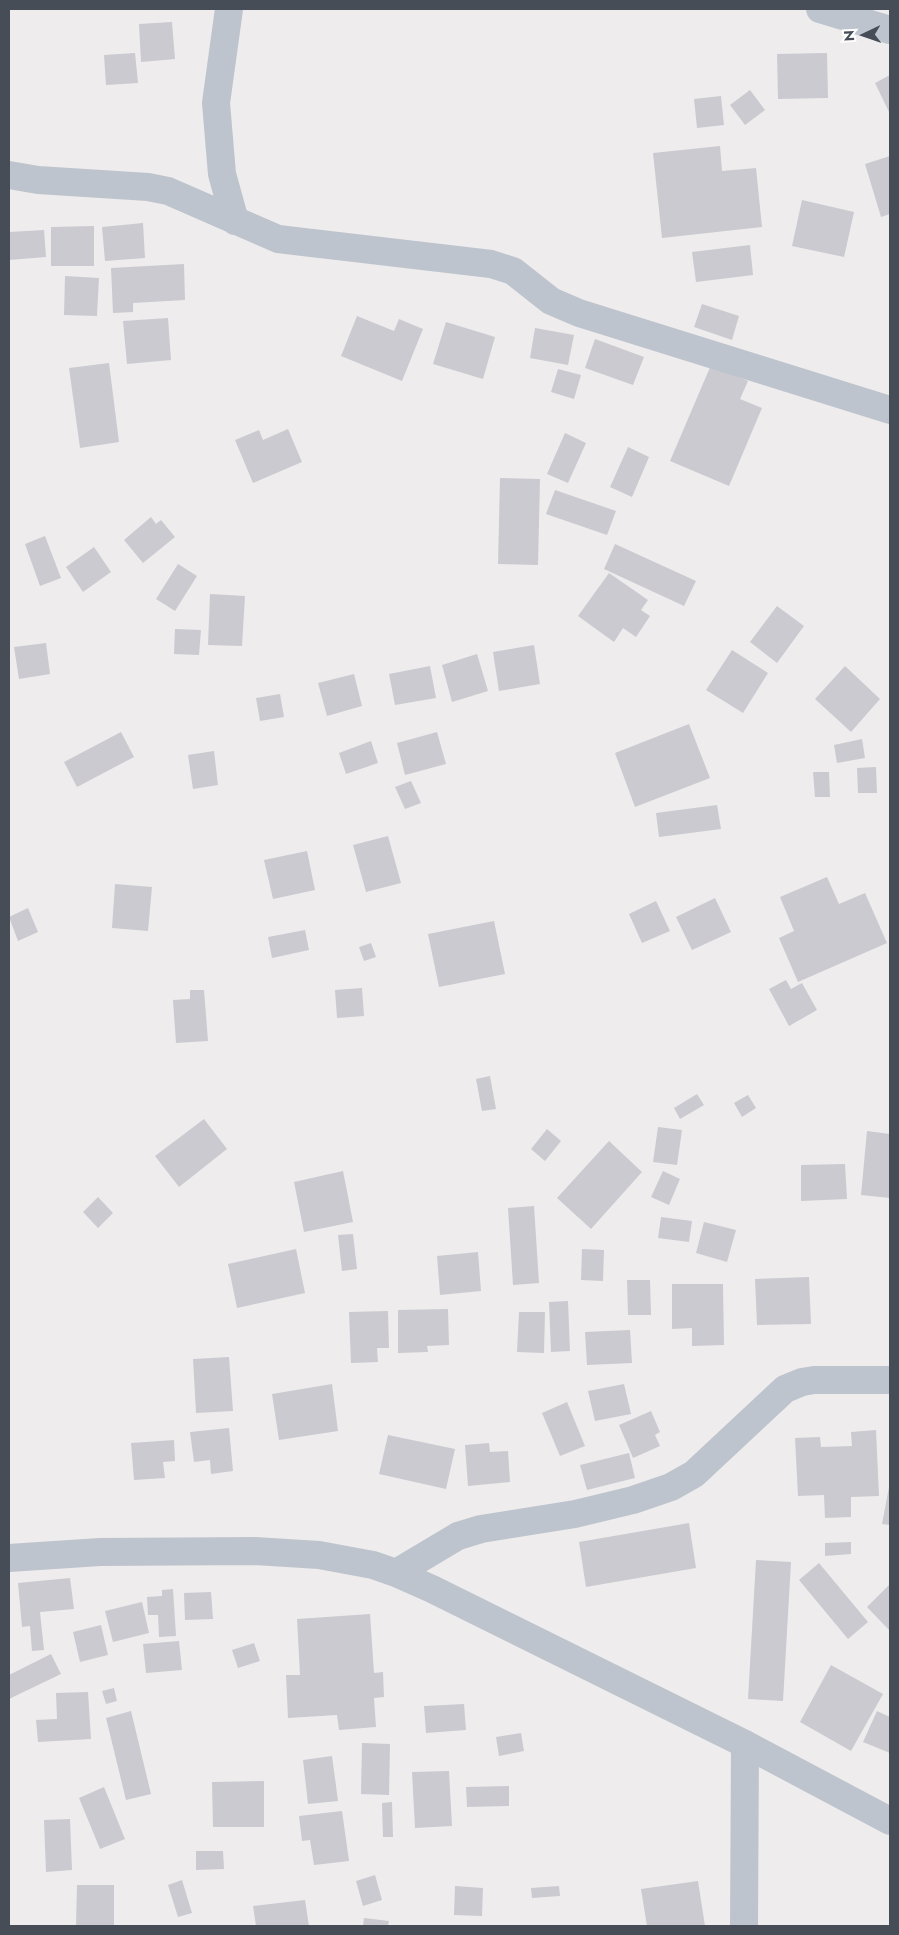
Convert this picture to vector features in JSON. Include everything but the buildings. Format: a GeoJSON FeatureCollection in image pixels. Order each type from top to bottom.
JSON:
{"type":"FeatureCollection","features":[{"type":"Feature","properties":{"kind":"street"},"geometry":{"type":"LineString","coordinates":[[230,9],[216,103],[222,174],[235,221]]}},
{"type":"Feature","properties":{"kind":"street"},"geometry":{"type":"LineString","coordinates":[[820,9],[890,30]]}},
{"type":"Feature","properties":{"kind":"street"},"geometry":{"type":"LineString","coordinates":[[9,175],[38,180],[148,187],[168,191],[278,239],[491,264],[512,271],[551,301],[579,313],[890,410]]}},
{"type":"Feature","properties":{"kind":"street"},"geometry":{"type":"LineString","coordinates":[[396,1572],[458,1536],[482,1529],[576,1514],[634,1500],[670,1487],[694,1474],[786,1389],[802,1382],[814,1380],[890,1380]]}},
{"type":"Feature","properties":{"kind":"street"},"geometry":{"type":"LineString","coordinates":[[9,1558],[100,1552],[255,1550],[318,1554],[374,1565],[396,1572],[745,1744],[890,1821]]}},
{"type":"Feature","properties":{"kind":"street"},"geometry":{"type":"LineString","coordinates":[[744,1926],[745,1744]]}}]}
